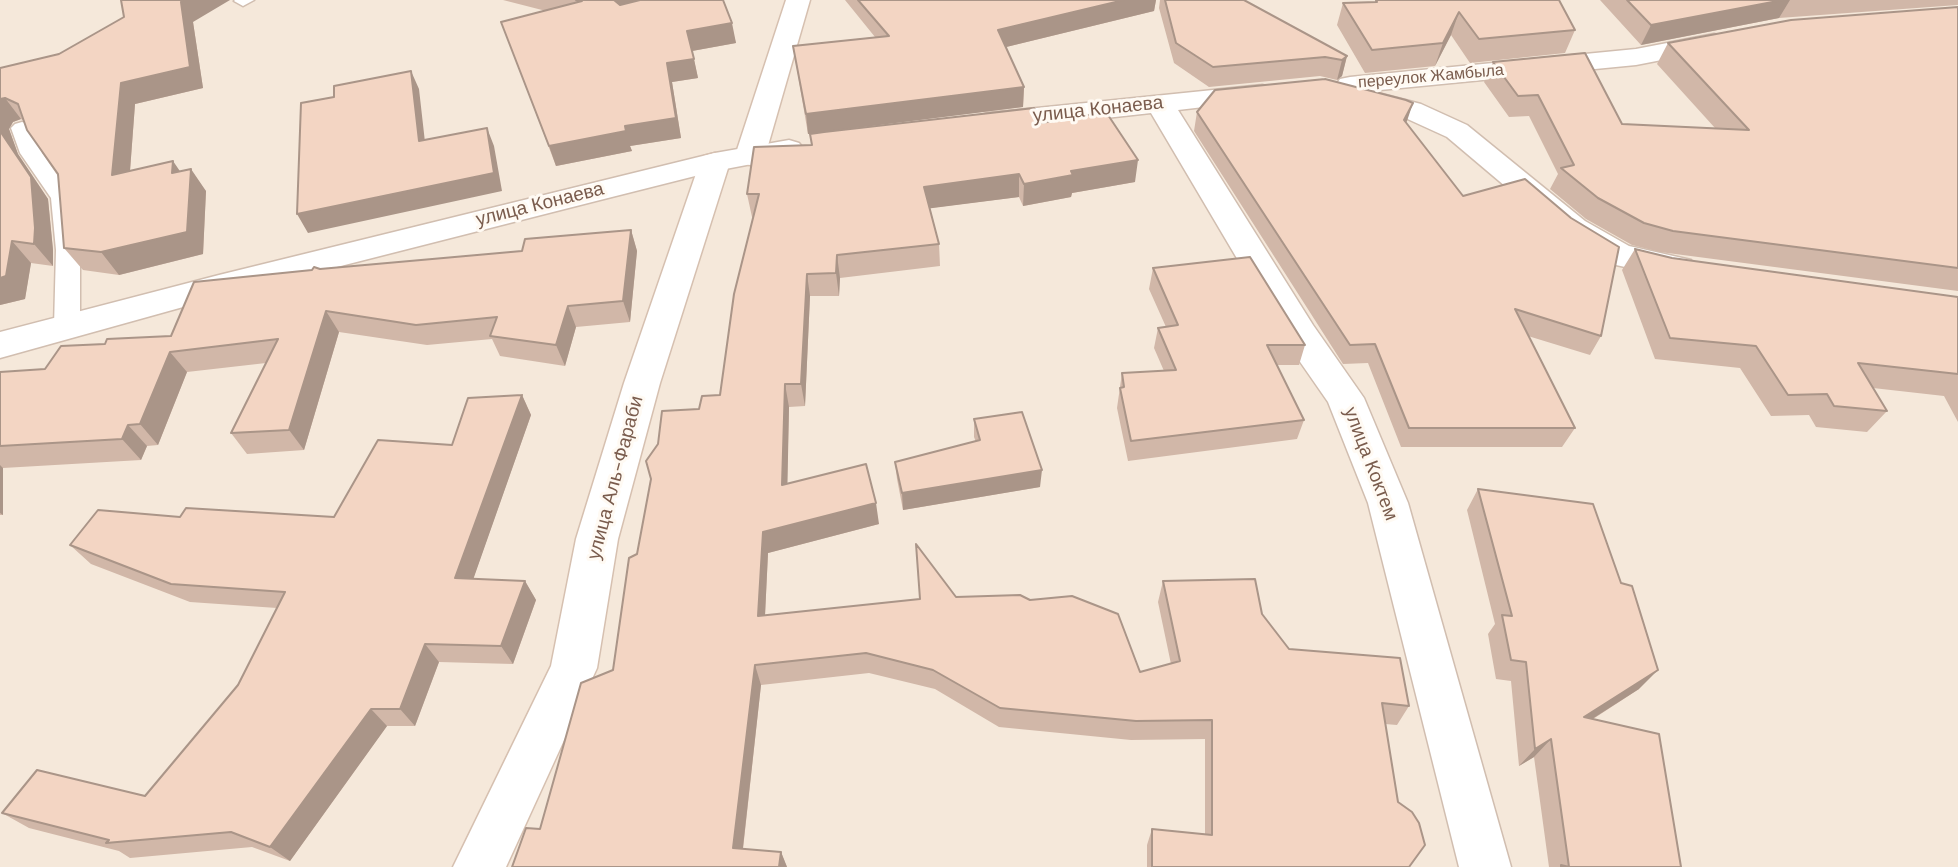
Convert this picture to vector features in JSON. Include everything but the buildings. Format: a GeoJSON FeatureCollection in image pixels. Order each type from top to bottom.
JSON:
{"type":"FeatureCollection","features":[{"type":"Feature","properties":{"kind":"street","name":"улица Аль-Фараби"},"geometry":{"type":"LineString","coordinates":[[479,867],[574,668],[597,539],[642,383],[798,0]]}},
{"type":"Feature","properties":{"kind":"street","name":"переулок Жамбыла"},"geometry":{"type":"LineString","coordinates":[[1307,89],[1636,57],[1740,37]]}},
{"type":"Feature","properties":{"kind":"street","name":"улица Конаева"},"geometry":{"type":"LineString","coordinates":[[966,125],[1307,89],[1412,110],[1457,131],[1574,228],[1619,254],[1659,266],[1711,273]]}},
{"type":"Feature","properties":{"kind":"street","name":"улица Коктем"},"geometry":{"type":"LineString","coordinates":[[1159,103],[1300,334],[1345,398],[1388,503],[1485,867]]}},
{"type":"Feature","properties":{"kind":"street","name":"улица Конаева"},"geometry":{"type":"LineString","coordinates":[[0,345],[733,159],[813,145]]}},
{"type":"Feature","properties":{"kind":"lane"},"geometry":{"type":"LineString","coordinates":[[22,128],[31,153],[62,198],[68,250],[67,327]]}},
{"type":"Feature","properties":{"kind":"shaded area"},"geometry":{"type":"Polygon","coordinates":[[[0,0],[1958,0],[1958,867],[0,867],[0,0]]]}}]}
